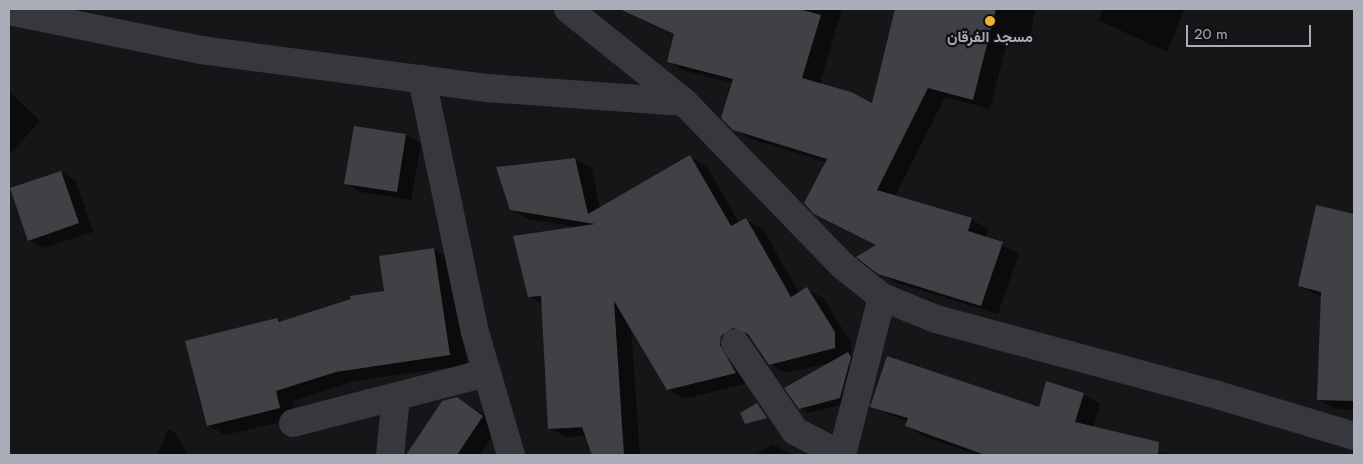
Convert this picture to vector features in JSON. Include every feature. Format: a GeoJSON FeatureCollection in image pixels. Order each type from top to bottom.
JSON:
{"type":"FeatureCollection","features":[{"type":"Feature","properties":{"kind":"street"},"geometry":{"type":"LineString","coordinates":[[568,9],[684,102],[843,266],[882,297],[936,319],[1211,393],[1354,436]]}},
{"type":"Feature","properties":{"kind":"street"},"geometry":{"type":"LineString","coordinates":[[9,11],[201,50],[487,88],[684,102]]}},
{"type":"Feature","properties":{"kind":"street"},"geometry":{"type":"LineString","coordinates":[[422,79],[475,332],[511,455]]}},
{"type":"Feature","properties":{"kind":"street"},"geometry":{"type":"LineString","coordinates":[[735,343],[794,431],[841,455],[882,297]]}},
{"type":"Feature","properties":{"kind":"street"},"geometry":{"type":"LineString","coordinates":[[293,423],[487,373]]}},
{"type":"Feature","properties":{"kind":"street"},"geometry":{"type":"LineString","coordinates":[[390,455],[396,397]]}},
{"type":"Feature","properties":{"kind":"building"},"geometry":{"type":"Polygon","coordinates":[[[619,9],[799,9],[821,15],[802,78],[851,92],[872,103],[895,9],[996,9],[973,100],[928,88],[877,190],[972,218],[968,231],[1003,242],[981,306],[878,274],[856,257],[876,245],[814,214],[804,203],[827,159],[733,130],[721,118],[733,79],[667,62],[674,34],[619,9]]]}},
{"type":"Feature","properties":{"kind":"building"},"geometry":{"type":"Polygon","coordinates":[[[354,126],[406,134],[397,192],[344,184],[354,126]]]}},
{"type":"Feature","properties":{"kind":"building"},"geometry":{"type":"Polygon","coordinates":[[[690,155],[731,226],[746,218],[791,297],[807,287],[835,332],[835,348],[769,365],[748,334],[733,328],[721,336],[720,345],[736,373],[667,390],[614,301],[624,455],[592,455],[582,427],[548,429],[541,296],[528,297],[513,236],[595,224],[510,210],[496,167],[575,158],[588,214],[690,155]]]}},
{"type":"Feature","properties":{"kind":"building"},"geometry":{"type":"Polygon","coordinates":[[[61,171],[79,223],[28,241],[10,188],[61,171]]]}},
{"type":"Feature","properties":{"kind":"building"},"geometry":{"type":"Polygon","coordinates":[[[1316,205],[1354,214],[1354,401],[1317,400],[1321,292],[1298,286],[1316,205]]]}},
{"type":"Feature","properties":{"kind":"building"},"geometry":{"type":"Polygon","coordinates":[[[434,248],[450,355],[336,372],[276,391],[280,408],[207,426],[185,341],[277,318],[279,322],[351,299],[350,296],[384,291],[379,256],[434,248]]]}},
{"type":"Feature","properties":{"kind":"building"},"geometry":{"type":"Polygon","coordinates":[[[848,352],[851,357],[840,398],[799,409],[784,388],[848,352]]]}},
{"type":"Feature","properties":{"kind":"building"},"geometry":{"type":"Polygon","coordinates":[[[887,356],[1039,407],[1046,381],[1084,393],[1075,422],[1159,442],[1158,455],[985,455],[905,426],[908,418],[870,407],[887,356]]]}},
{"type":"Feature","properties":{"kind":"building"},"geometry":{"type":"Polygon","coordinates":[[[457,397],[483,416],[457,455],[406,455],[442,401],[457,397]]]}},
{"type":"Feature","properties":{"kind":"building"},"geometry":{"type":"Polygon","coordinates":[[[757,403],[767,418],[745,424],[740,413],[757,403]]]}},
{"type":"Feature","properties":{"kind":"place","name":"مسجد الفرقان"},"geometry":{"type":"Point","coordinates":[990,21]}}]}
